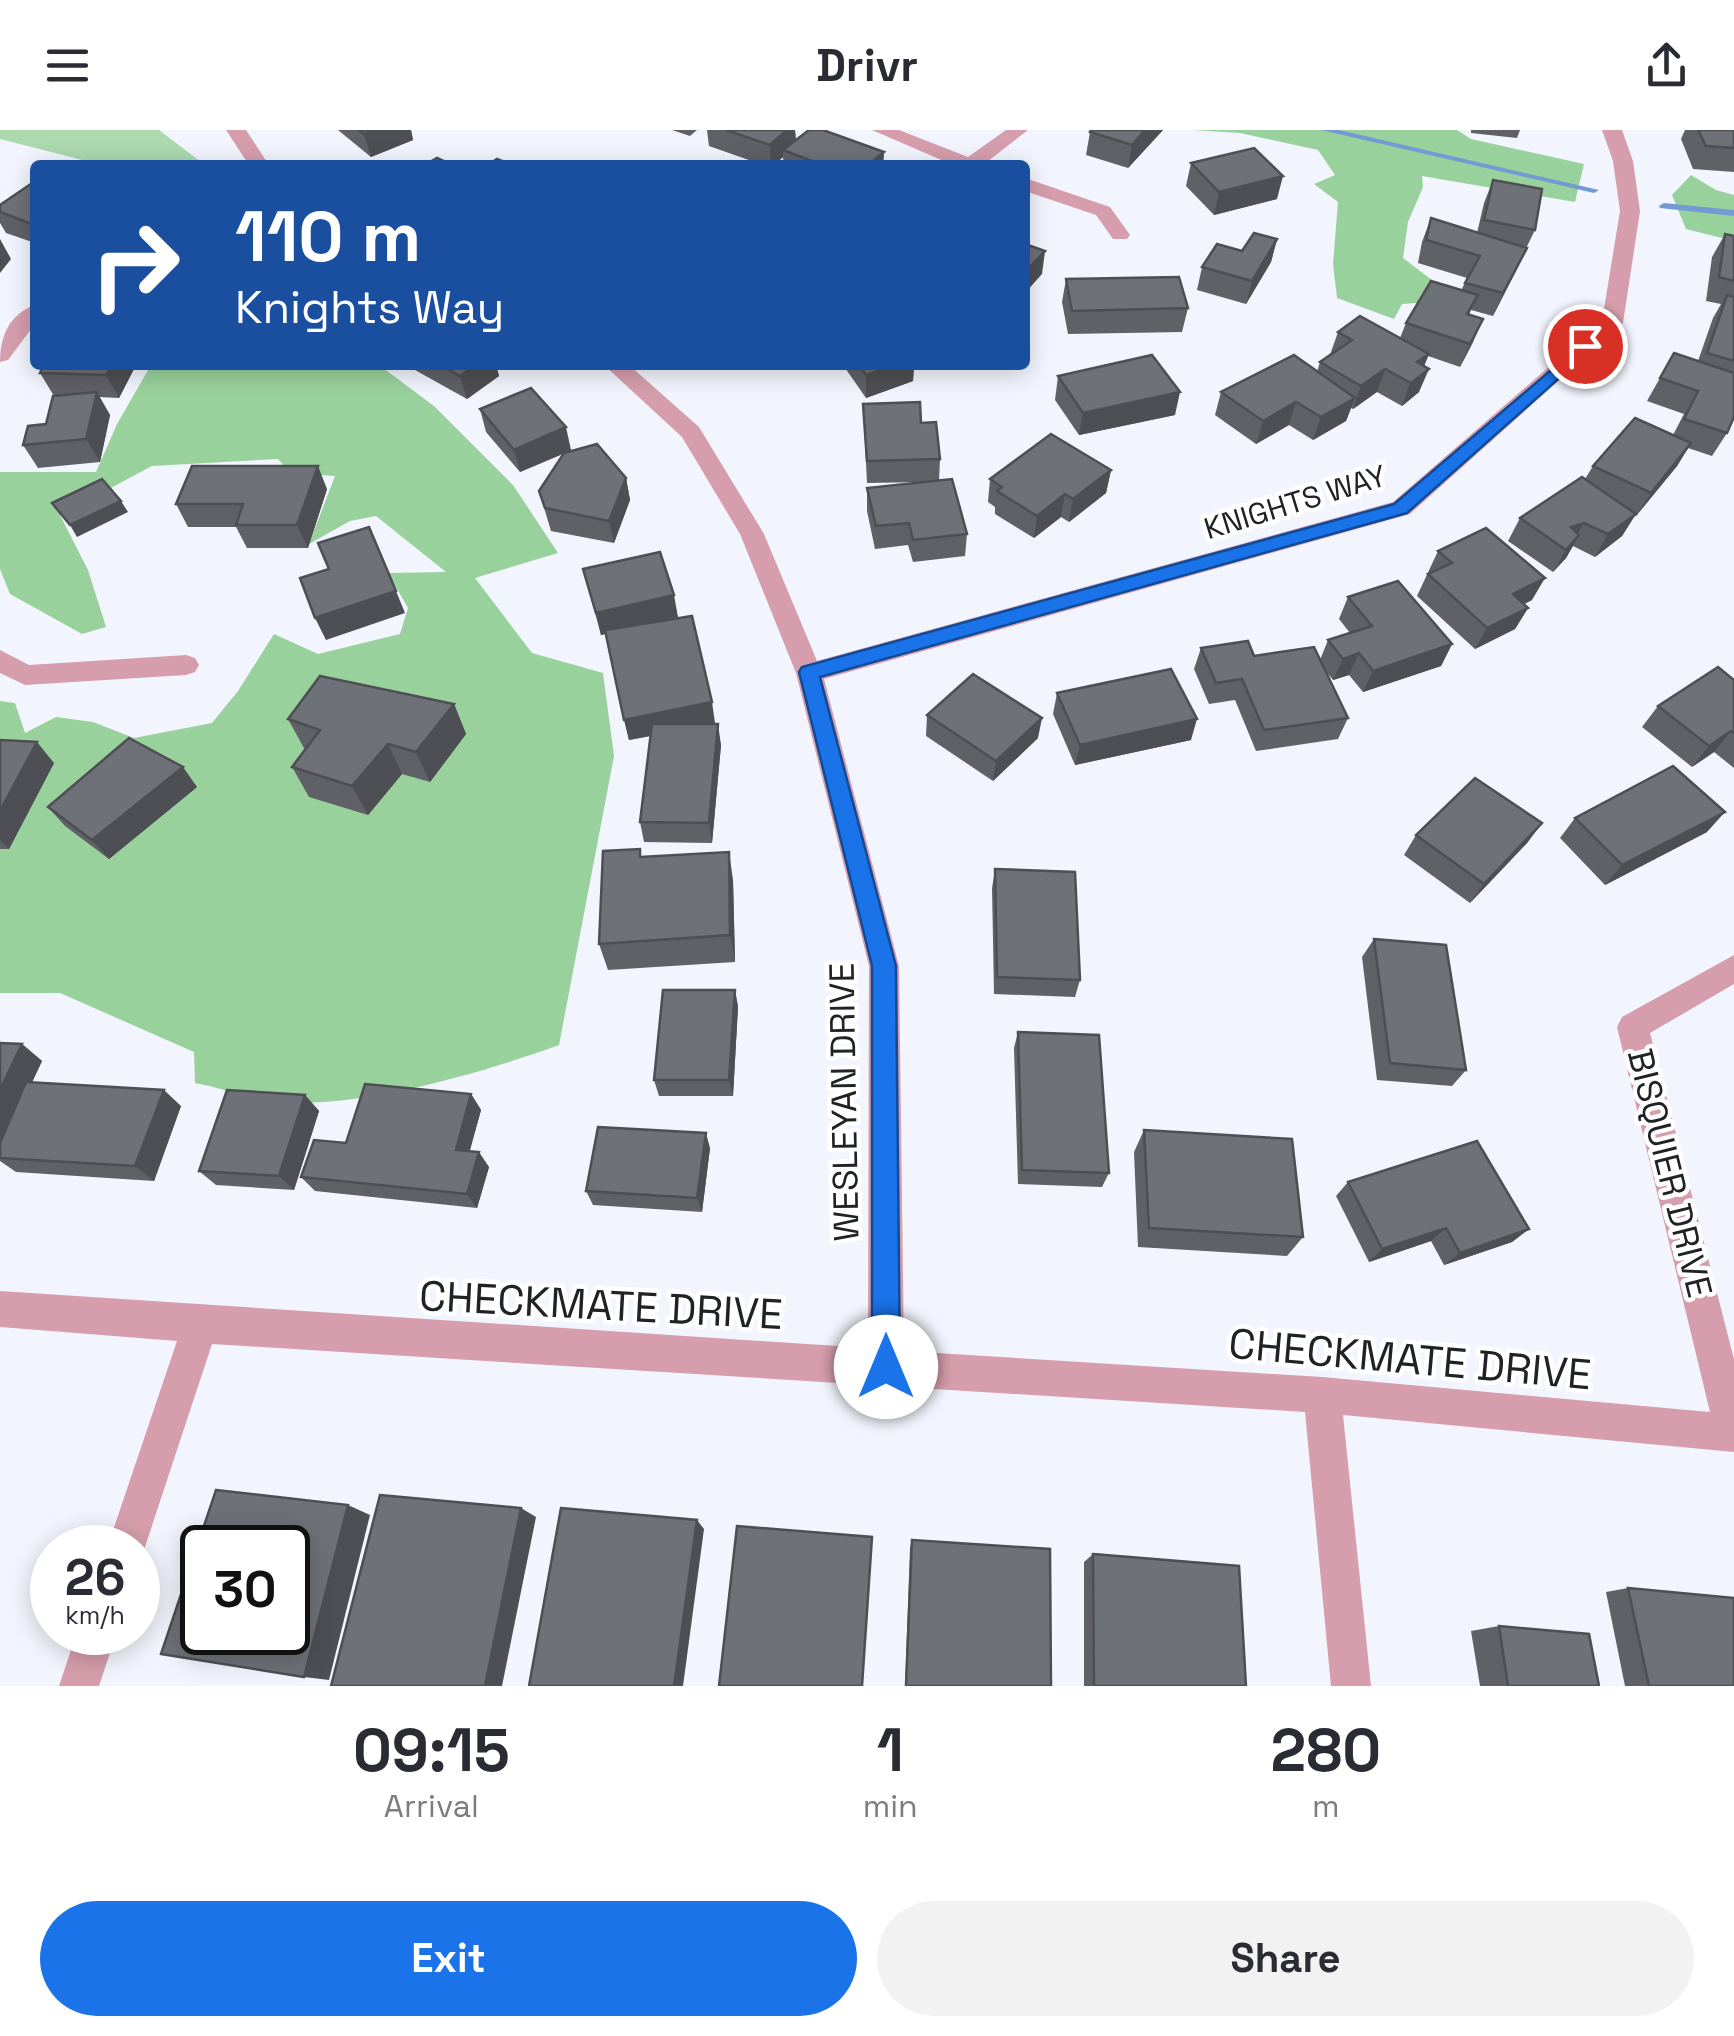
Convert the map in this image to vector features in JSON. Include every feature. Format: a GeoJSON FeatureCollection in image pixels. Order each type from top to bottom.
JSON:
{"type":"FeatureCollection","features":[{"type":"Feature","properties":{"kind":"street"},"geometry":{"type":"LineString","coordinates":[[236,130],[256,160]]}},
{"type":"Feature","properties":{"kind":"street"},"geometry":{"type":"LineString","coordinates":[[882,130],[957,160]]}},
{"type":"Feature","properties":{"kind":"street"},"geometry":{"type":"LineString","coordinates":[[977,160],[1018,130]]}},
{"type":"Feature","properties":{"kind":"street","name":"KNIGHTS WAY"},"geometry":{"type":"LineString","coordinates":[[809,672],[1401,508],[1612,323],[1630,211],[1623,161],[1612,130]]}},
{"type":"Feature","properties":{"kind":"street"},"geometry":{"type":"LineString","coordinates":[[1030,186],[1103,210],[1120,235]]}},
{"type":"Feature","properties":{"kind":"street"},"geometry":{"type":"LineString","coordinates":[[0,355],[30,317]]}},
{"type":"Feature","properties":{"kind":"street","name":"WESLEYAN DRIVE"},"geometry":{"type":"LineString","coordinates":[[621,370],[691,432],[752,534],[809,672],[884,966],[886,1367]]}},
{"type":"Feature","properties":{"kind":"street"},"geometry":{"type":"LineString","coordinates":[[0,660],[24,675],[186,666]]}},
{"type":"Feature","properties":{"kind":"street","name":"BISQUIER DRIVE"},"geometry":{"type":"LineString","coordinates":[[1734,968],[1634,1027],[1734,1433]]}},
{"type":"Feature","properties":{"kind":"street","name":"CHECKMATE DRIVE"},"geometry":{"type":"LineString","coordinates":[[0,1310],[1322,1395],[1734,1433]]}},
{"type":"Feature","properties":{"kind":"street"},"geometry":{"type":"LineString","coordinates":[[134,1525],[200,1325]]}},
{"type":"Feature","properties":{"kind":"street"},"geometry":{"type":"LineString","coordinates":[[1322,1395],[1351,1686]]}},
{"type":"Feature","properties":{"kind":"street"},"geometry":{"type":"LineString","coordinates":[[80,1686],[90,1655]]}},
{"type":"Feature","properties":{"kind":"green space"},"geometry":{"type":"Polygon","coordinates":[[[0,130],[159,130],[198,160],[82,160],[0,139],[0,130]]]}},
{"type":"Feature","properties":{"kind":"green space"},"geometry":{"type":"Polygon","coordinates":[[[1193,130],[1457,130],[1471,139],[1584,164],[1575,202],[1422,176],[1423,187],[1408,222],[1403,258],[1445,290],[1447,301],[1402,304],[1394,319],[1337,298],[1333,264],[1338,202],[1314,184],[1335,175],[1318,150],[1240,133],[1193,130]]]}},
{"type":"Feature","properties":{"kind":"green space"},"geometry":{"type":"Polygon","coordinates":[[[1691,175],[1716,190],[1734,195],[1734,241],[1686,229],[1672,195],[1691,175]]]}},
{"type":"Feature","properties":{"kind":"green space"},"geometry":{"type":"Polygon","coordinates":[[[148,370],[386,370],[434,406],[513,485],[558,553],[475,578],[532,653],[603,673],[614,756],[559,1045],[424,1086],[350,1099],[286,1102],[195,1083],[194,1052],[60,993],[0,993],[0,701],[15,703],[25,733],[56,717],[93,722],[134,738],[212,723],[238,691],[274,634],[318,654],[400,634],[408,608],[388,573],[446,572],[376,516],[350,521],[309,544],[335,476],[290,473],[278,459],[152,466],[60,515],[88,570],[106,627],[82,634],[10,594],[0,569],[0,472],[96,472],[117,424],[148,370]]]}},
{"type":"Feature","properties":{"kind":"building"},"geometry":{"type":"Polygon","coordinates":[[[726,130],[787,130],[770,145],[726,130]]]}},
{"type":"Feature","properties":{"kind":"building"},"geometry":{"type":"Polygon","coordinates":[[[809,130],[823,130],[884,152],[874,160],[809,160],[783,150],[809,130]]]}},
{"type":"Feature","properties":{"kind":"building"},"geometry":{"type":"Polygon","coordinates":[[[1091,130],[1145,130],[1132,145],[1091,130]]]}},
{"type":"Feature","properties":{"kind":"building"},"geometry":{"type":"Polygon","coordinates":[[[1698,130],[1734,130],[1734,148],[1706,146],[1698,130]]]}},
{"type":"Feature","properties":{"kind":"building"},"geometry":{"type":"Polygon","coordinates":[[[1254,148],[1283,176],[1219,192],[1191,163],[1254,148]]]}},
{"type":"Feature","properties":{"kind":"building"},"geometry":{"type":"Polygon","coordinates":[[[1493,180],[1542,189],[1535,230],[1484,220],[1493,180]]]}},
{"type":"Feature","properties":{"kind":"building"},"geometry":{"type":"Polygon","coordinates":[[[30,184],[30,223],[0,212],[0,205],[30,184]]]}},
{"type":"Feature","properties":{"kind":"building"},"geometry":{"type":"Polygon","coordinates":[[[1431,218],[1527,248],[1503,293],[1465,283],[1480,256],[1426,240],[1431,218]]]}},
{"type":"Feature","properties":{"kind":"building"},"geometry":{"type":"Polygon","coordinates":[[[1254,233],[1277,239],[1252,281],[1202,267],[1217,244],[1242,251],[1254,233]]]}},
{"type":"Feature","properties":{"kind":"building"},"geometry":{"type":"Polygon","coordinates":[[[1725,234],[1734,236],[1734,281],[1719,277],[1725,234]]]}},
{"type":"Feature","properties":{"kind":"building"},"geometry":{"type":"Polygon","coordinates":[[[1030,246],[1045,251],[1030,267],[1030,246]]]}},
{"type":"Feature","properties":{"kind":"building"},"geometry":{"type":"Polygon","coordinates":[[[1179,277],[1188,308],[1072,311],[1066,279],[1179,277]]]}},
{"type":"Feature","properties":{"kind":"building"},"geometry":{"type":"Polygon","coordinates":[[[1431,281],[1478,295],[1467,314],[1483,319],[1470,344],[1406,323],[1431,281]]]}},
{"type":"Feature","properties":{"kind":"building"},"geometry":{"type":"Polygon","coordinates":[[[1727,295],[1734,297],[1734,361],[1707,353],[1727,295]]]}},
{"type":"Feature","properties":{"kind":"building"},"geometry":{"type":"Polygon","coordinates":[[[1360,316],[1429,354],[1417,362],[1429,369],[1411,383],[1385,369],[1361,386],[1320,362],[1352,340],[1338,332],[1360,316]]]}},
{"type":"Feature","properties":{"kind":"building"},"geometry":{"type":"Polygon","coordinates":[[[1674,353],[1734,373],[1734,417],[1727,433],[1684,419],[1698,391],[1660,378],[1674,353]]]}},
{"type":"Feature","properties":{"kind":"building"},"geometry":{"type":"Polygon","coordinates":[[[1152,355],[1180,392],[1083,413],[1058,376],[1152,355]]]}},
{"type":"Feature","properties":{"kind":"building"},"geometry":{"type":"Polygon","coordinates":[[[1294,355],[1355,398],[1321,417],[1296,402],[1263,421],[1221,392],[1294,355]]]}},
{"type":"Feature","properties":{"kind":"building"},"geometry":{"type":"Polygon","coordinates":[[[42,370],[109,370],[106,375],[40,373],[42,370]]]}},
{"type":"Feature","properties":{"kind":"building"},"geometry":{"type":"Polygon","coordinates":[[[531,388],[566,427],[514,450],[480,409],[531,388]]]}},
{"type":"Feature","properties":{"kind":"building"},"geometry":{"type":"Polygon","coordinates":[[[97,392],[86,439],[23,445],[28,426],[46,424],[53,396],[97,392]]]}},
{"type":"Feature","properties":{"kind":"building"},"geometry":{"type":"Polygon","coordinates":[[[920,402],[921,423],[936,422],[940,459],[867,461],[863,404],[920,402]]]}},
{"type":"Feature","properties":{"kind":"building"},"geometry":{"type":"Polygon","coordinates":[[[1635,418],[1691,443],[1651,493],[1593,466],[1635,418]]]}},
{"type":"Feature","properties":{"kind":"building"},"geometry":{"type":"Polygon","coordinates":[[[1051,434],[1111,470],[1073,499],[1065,494],[1037,516],[997,491],[1002,487],[990,479],[1051,434]]]}},
{"type":"Feature","properties":{"kind":"building"},"geometry":{"type":"Polygon","coordinates":[[[597,444],[626,478],[609,521],[545,508],[539,491],[564,453],[597,444]]]}},
{"type":"Feature","properties":{"kind":"building"},"geometry":{"type":"Polygon","coordinates":[[[192,466],[318,466],[297,525],[236,525],[243,504],[176,504],[192,466]]]}},
{"type":"Feature","properties":{"kind":"building"},"geometry":{"type":"Polygon","coordinates":[[[1582,477],[1636,514],[1608,534],[1584,523],[1571,527],[1579,535],[1566,550],[1520,518],[1582,477]]]}},
{"type":"Feature","properties":{"kind":"building"},"geometry":{"type":"Polygon","coordinates":[[[102,479],[121,501],[70,525],[52,503],[102,479]]]}},
{"type":"Feature","properties":{"kind":"building"},"geometry":{"type":"Polygon","coordinates":[[[952,479],[967,534],[913,540],[909,523],[876,526],[867,488],[952,479]]]}},
{"type":"Feature","properties":{"kind":"building"},"geometry":{"type":"Polygon","coordinates":[[[369,527],[396,591],[315,618],[300,578],[329,569],[318,543],[369,527]]]}},
{"type":"Feature","properties":{"kind":"building"},"geometry":{"type":"Polygon","coordinates":[[[1486,528],[1545,578],[1513,594],[1528,608],[1487,628],[1428,574],[1452,563],[1438,551],[1486,528]]]}},
{"type":"Feature","properties":{"kind":"building"},"geometry":{"type":"Polygon","coordinates":[[[660,552],[674,595],[596,613],[583,569],[660,552]]]}},
{"type":"Feature","properties":{"kind":"building"},"geometry":{"type":"Polygon","coordinates":[[[1398,581],[1452,644],[1373,671],[1359,653],[1343,659],[1328,640],[1372,626],[1348,597],[1398,581]]]}},
{"type":"Feature","properties":{"kind":"building"},"geometry":{"type":"Polygon","coordinates":[[[692,616],[712,702],[624,720],[605,630],[692,616]]]}},
{"type":"Feature","properties":{"kind":"building"},"geometry":{"type":"Polygon","coordinates":[[[1248,641],[1254,656],[1314,647],[1348,718],[1264,730],[1242,679],[1216,683],[1201,648],[1248,641]]]}},
{"type":"Feature","properties":{"kind":"building"},"geometry":{"type":"Polygon","coordinates":[[[1718,667],[1734,680],[1734,733],[1731,731],[1709,746],[1658,706],[1718,667]]]}},
{"type":"Feature","properties":{"kind":"building"},"geometry":{"type":"Polygon","coordinates":[[[1171,669],[1197,719],[1080,745],[1057,693],[1171,669]]]}},
{"type":"Feature","properties":{"kind":"building"},"geometry":{"type":"Polygon","coordinates":[[[973,674],[1042,718],[996,761],[927,715],[973,674]]]}},
{"type":"Feature","properties":{"kind":"building"},"geometry":{"type":"Polygon","coordinates":[[[320,676],[454,704],[416,752],[388,744],[352,786],[292,767],[320,730],[288,719],[320,676]]]}},
{"type":"Feature","properties":{"kind":"building"},"geometry":{"type":"Polygon","coordinates":[[[652,724],[718,724],[709,823],[640,822],[652,724]]]}},
{"type":"Feature","properties":{"kind":"building"},"geometry":{"type":"Polygon","coordinates":[[[129,738],[183,767],[92,840],[48,807],[129,738]]]}},
{"type":"Feature","properties":{"kind":"building"},"geometry":{"type":"Polygon","coordinates":[[[0,740],[37,742],[0,811],[0,740]]]}},
{"type":"Feature","properties":{"kind":"building"},"geometry":{"type":"Polygon","coordinates":[[[1673,766],[1725,812],[1622,865],[1575,818],[1673,766]]]}},
{"type":"Feature","properties":{"kind":"building"},"geometry":{"type":"Polygon","coordinates":[[[1475,778],[1542,823],[1484,884],[1416,835],[1475,778]]]}},
{"type":"Feature","properties":{"kind":"building"},"geometry":{"type":"Polygon","coordinates":[[[640,849],[640,857],[729,852],[730,935],[599,944],[603,851],[640,849]]]}},
{"type":"Feature","properties":{"kind":"building"},"geometry":{"type":"Polygon","coordinates":[[[995,869],[1075,872],[1080,980],[997,977],[995,869]]]}},
{"type":"Feature","properties":{"kind":"building"},"geometry":{"type":"Polygon","coordinates":[[[1374,939],[1446,945],[1466,1070],[1390,1063],[1374,939]]]}},
{"type":"Feature","properties":{"kind":"building"},"geometry":{"type":"Polygon","coordinates":[[[663,990],[735,990],[729,1080],[654,1080],[663,990]]]}},
{"type":"Feature","properties":{"kind":"building"},"geometry":{"type":"Polygon","coordinates":[[[1018,1032],[1099,1035],[1109,1173],[1022,1170],[1018,1032]]]}},
{"type":"Feature","properties":{"kind":"building"},"geometry":{"type":"Polygon","coordinates":[[[0,1043],[22,1044],[0,1090],[0,1043]]]}},
{"type":"Feature","properties":{"kind":"building"},"geometry":{"type":"Polygon","coordinates":[[[26,1082],[164,1090],[135,1166],[0,1158],[0,1143],[26,1082]]]}},
{"type":"Feature","properties":{"kind":"building"},"geometry":{"type":"Polygon","coordinates":[[[365,1084],[471,1094],[456,1150],[479,1152],[467,1194],[301,1177],[314,1140],[346,1143],[365,1084]]]}},
{"type":"Feature","properties":{"kind":"building"},"geometry":{"type":"Polygon","coordinates":[[[227,1090],[305,1095],[279,1176],[199,1171],[227,1090]]]}},
{"type":"Feature","properties":{"kind":"building"},"geometry":{"type":"Polygon","coordinates":[[[598,1127],[706,1133],[697,1198],[586,1191],[598,1127]]]}},
{"type":"Feature","properties":{"kind":"building"},"geometry":{"type":"Polygon","coordinates":[[[1144,1130],[1292,1139],[1303,1237],[1149,1228],[1144,1130]]]}},
{"type":"Feature","properties":{"kind":"building"},"geometry":{"type":"Polygon","coordinates":[[[1477,1141],[1529,1229],[1460,1253],[1446,1228],[1382,1249],[1348,1182],[1477,1141]]]}},
{"type":"Feature","properties":{"kind":"building"},"geometry":{"type":"Polygon","coordinates":[[[216,1490],[348,1505],[310,1654],[310,1525],[204,1525],[216,1490]]]}},
{"type":"Feature","properties":{"kind":"building"},"geometry":{"type":"Polygon","coordinates":[[[380,1495],[521,1508],[485,1686],[331,1686],[380,1495]]]}},
{"type":"Feature","properties":{"kind":"building"},"geometry":{"type":"Polygon","coordinates":[[[561,1508],[697,1520],[674,1686],[529,1686],[561,1508]]]}},
{"type":"Feature","properties":{"kind":"building"},"geometry":{"type":"Polygon","coordinates":[[[737,1526],[872,1537],[862,1686],[719,1686],[737,1526]]]}},
{"type":"Feature","properties":{"kind":"building"},"geometry":{"type":"Polygon","coordinates":[[[912,1540],[1050,1549],[1051,1686],[906,1686],[912,1540]]]}},
{"type":"Feature","properties":{"kind":"building"},"geometry":{"type":"Polygon","coordinates":[[[1093,1554],[1239,1566],[1246,1686],[1094,1686],[1093,1554]]]}},
{"type":"Feature","properties":{"kind":"building"},"geometry":{"type":"Polygon","coordinates":[[[1628,1588],[1734,1598],[1734,1686],[1649,1686],[1628,1588]]]}},
{"type":"Feature","properties":{"kind":"building"},"geometry":{"type":"Polygon","coordinates":[[[180,1597],[180,1655],[310,1655],[304,1677],[161,1654],[180,1597]]]}},
{"type":"Feature","properties":{"kind":"building"},"geometry":{"type":"Polygon","coordinates":[[[1499,1626],[1589,1634],[1599,1686],[1508,1686],[1499,1626]]]}},
{"type":"Feature","properties":{"kind":"waterway"},"geometry":{"type":"LineString","coordinates":[[1326,130],[1594,190]]}},
{"type":"Feature","properties":{"kind":"waterway"},"geometry":{"type":"LineString","coordinates":[[1664,206],[1734,213]]}},
{"type":"Feature","properties":{"kind":"route"},"geometry":{"type":"LineString","coordinates":[[886,1367],[884,966],[809,672],[1401,508],[1585,346]]}}]}
